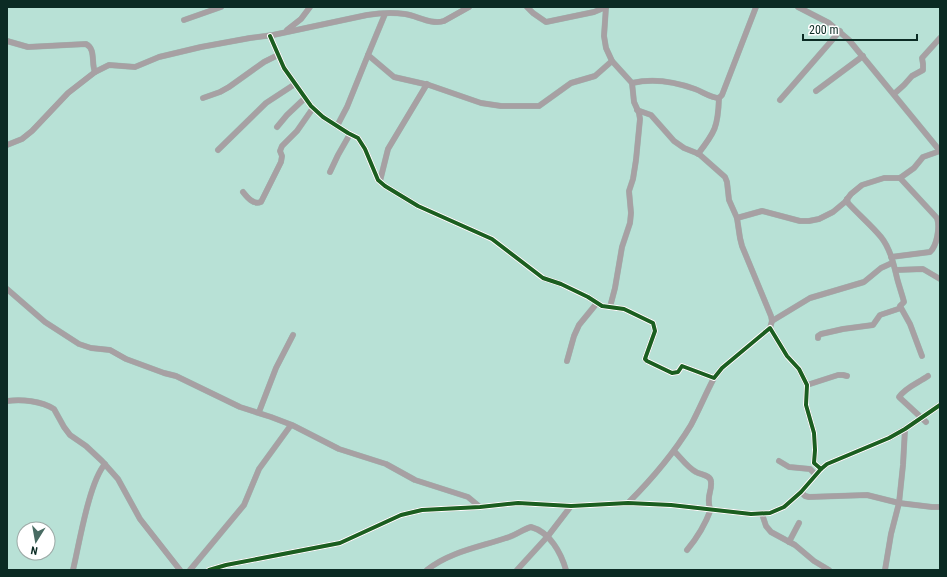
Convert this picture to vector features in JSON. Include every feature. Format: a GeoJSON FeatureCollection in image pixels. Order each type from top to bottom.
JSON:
{"type":"FeatureCollection","features":[{"type":"Feature","properties":{"kind":"street"},"geometry":{"type":"LineString","coordinates":[[184,20],[221,7]]}},
{"type":"Feature","properties":{"kind":"street"},"geometry":{"type":"LineString","coordinates":[[285,32],[301,19],[310,7]]}},
{"type":"Feature","properties":{"kind":"street"},"geometry":{"type":"LineString","coordinates":[[337,126],[347,107],[368,55],[383,14],[384,7]]}},
{"type":"Feature","properties":{"kind":"street"},"geometry":{"type":"LineString","coordinates":[[7,145],[22,138],[32,131],[68,93],[95,72],[108,65],[134,67],[159,57],[201,47],[270,36],[367,15],[404,14],[430,22],[440,23],[469,7]]}},
{"type":"Feature","properties":{"kind":"street"},"geometry":{"type":"LineString","coordinates":[[527,7],[546,22],[594,12],[606,7],[604,40],[607,52],[612,61],[632,83],[634,102],[638,110],[640,128],[633,179],[629,189],[630,216],[628,228],[622,247],[610,307]]}},
{"type":"Feature","properties":{"kind":"street"},"geometry":{"type":"LineString","coordinates":[[698,154],[709,140],[714,129],[718,116],[719,98],[722,95],[733,68],[756,7]]}},
{"type":"Feature","properties":{"kind":"street"},"geometry":{"type":"LineString","coordinates":[[737,218],[762,211],[794,220],[814,220],[833,212],[862,185],[884,178],[900,178],[914,168],[923,157],[940,151],[863,56],[840,31],[829,23],[798,7]]}},
{"type":"Feature","properties":{"kind":"street"},"geometry":{"type":"LineString","coordinates":[[780,100],[840,31]]}},
{"type":"Feature","properties":{"kind":"street"},"geometry":{"type":"LineString","coordinates":[[270,36],[284,68],[305,98],[323,117],[356,137],[361,143],[380,181],[418,206],[492,239],[543,278],[561,284],[602,306],[624,309],[652,324],[654,326],[655,334],[645,359],[647,362],[672,373],[678,372],[682,366],[714,378]]}},
{"type":"Feature","properties":{"kind":"street"},"geometry":{"type":"LineString","coordinates":[[894,94],[912,76],[922,70],[922,58],[940,38]]}},
{"type":"Feature","properties":{"kind":"street"},"geometry":{"type":"LineString","coordinates":[[7,41],[28,47],[86,44],[90,46],[92,50],[95,72]]}},
{"type":"Feature","properties":{"kind":"street"},"geometry":{"type":"LineString","coordinates":[[203,98],[229,87],[264,62],[278,55]]}},
{"type":"Feature","properties":{"kind":"street"},"geometry":{"type":"LineString","coordinates":[[368,55],[392,77],[427,84],[481,104],[495,106],[537,106],[544,103],[571,83],[595,76],[612,61]]}},
{"type":"Feature","properties":{"kind":"street"},"geometry":{"type":"LineString","coordinates":[[816,90],[863,56]]}},
{"type":"Feature","properties":{"kind":"street"},"geometry":{"type":"LineString","coordinates":[[632,83],[647,81],[669,83],[689,87],[719,98]]}},
{"type":"Feature","properties":{"kind":"street"},"geometry":{"type":"LineString","coordinates":[[218,150],[266,103],[295,84]]}},
{"type":"Feature","properties":{"kind":"street"},"geometry":{"type":"LineString","coordinates":[[380,181],[388,149],[427,84]]}},
{"type":"Feature","properties":{"kind":"street"},"geometry":{"type":"LineString","coordinates":[[277,127],[305,98]]}},
{"type":"Feature","properties":{"kind":"street"},"geometry":{"type":"LineString","coordinates":[[243,192],[254,202],[261,202],[280,162],[282,156],[280,151],[282,146],[297,131],[314,108]]}},
{"type":"Feature","properties":{"kind":"street"},"geometry":{"type":"LineString","coordinates":[[628,503],[640,492],[674,451],[691,424],[714,378],[722,368],[770,328],[772,321],[742,246],[737,218],[729,200],[728,186],[725,177],[712,164],[698,154],[684,148],[674,141],[651,114],[638,110]]}},
{"type":"Feature","properties":{"kind":"street"},"geometry":{"type":"LineString","coordinates":[[330,172],[350,134]]}},
{"type":"Feature","properties":{"kind":"street"},"geometry":{"type":"LineString","coordinates":[[772,321],[810,298],[864,282],[892,260],[930,252],[934,246],[938,224],[937,218],[900,178]]}},
{"type":"Feature","properties":{"kind":"street"},"geometry":{"type":"LineString","coordinates":[[847,199],[851,206],[885,243],[896,270],[897,279],[904,302],[900,306],[910,324],[922,356]]}},
{"type":"Feature","properties":{"kind":"street"},"geometry":{"type":"LineString","coordinates":[[896,270],[923,269],[940,279]]}},
{"type":"Feature","properties":{"kind":"street"},"geometry":{"type":"LineString","coordinates":[[7,289],[45,322],[79,344],[91,348],[104,348],[126,359],[176,376],[240,407],[259,412],[291,425],[345,452],[379,461],[415,480],[468,497],[480,507]]}},
{"type":"Feature","properties":{"kind":"street"},"geometry":{"type":"LineString","coordinates":[[567,361],[574,336],[579,325],[597,303]]}},
{"type":"Feature","properties":{"kind":"street"},"geometry":{"type":"LineString","coordinates":[[818,338],[821,334],[873,325],[880,315],[901,308]]}},
{"type":"Feature","properties":{"kind":"street"},"geometry":{"type":"LineString","coordinates":[[770,328],[787,356],[799,369],[807,385],[806,405],[814,433],[814,463],[821,469]]}},
{"type":"Feature","properties":{"kind":"street"},"geometry":{"type":"LineString","coordinates":[[259,412],[276,368],[293,336]]}},
{"type":"Feature","properties":{"kind":"street"},"geometry":{"type":"LineString","coordinates":[[807,385],[838,376],[847,376]]}},
{"type":"Feature","properties":{"kind":"street"},"geometry":{"type":"LineString","coordinates":[[924,420],[899,397],[906,388],[914,386],[928,376]]}},
{"type":"Feature","properties":{"kind":"street"},"geometry":{"type":"LineString","coordinates":[[7,401],[30,401],[54,409],[70,435],[86,446],[118,479],[145,526],[180,570]]}},
{"type":"Feature","properties":{"kind":"street"},"geometry":{"type":"LineString","coordinates":[[210,570],[226,565],[340,543],[392,518],[410,512],[434,509],[480,507],[518,503],[571,506],[628,503],[762,514],[776,512],[801,492],[821,469],[832,461],[881,442],[905,430],[924,420],[940,405]]}},
{"type":"Feature","properties":{"kind":"street"},"geometry":{"type":"LineString","coordinates":[[190,570],[244,505],[259,469],[291,425]]}},
{"type":"Feature","properties":{"kind":"street"},"geometry":{"type":"LineString","coordinates":[[885,570],[891,534],[899,503],[905,430]]}},
{"type":"Feature","properties":{"kind":"street"},"geometry":{"type":"LineString","coordinates":[[674,451],[694,471],[710,479],[711,484],[708,502],[710,509],[706,524],[687,550]]}},
{"type":"Feature","properties":{"kind":"street"},"geometry":{"type":"LineString","coordinates":[[779,461],[788,467],[810,469],[816,475]]}},
{"type":"Feature","properties":{"kind":"street"},"geometry":{"type":"LineString","coordinates":[[73,570],[90,498],[100,472],[105,464]]}},
{"type":"Feature","properties":{"kind":"street"},"geometry":{"type":"LineString","coordinates":[[801,492],[809,497],[867,495],[899,503],[940,507]]}},
{"type":"Feature","properties":{"kind":"street"},"geometry":{"type":"LineString","coordinates":[[517,570],[548,536],[571,506]]}},
{"type":"Feature","properties":{"kind":"street"},"geometry":{"type":"LineString","coordinates":[[762,514],[769,530],[801,549],[817,564],[829,570]]}},
{"type":"Feature","properties":{"kind":"street"},"geometry":{"type":"LineString","coordinates":[[789,542],[799,523]]}},
{"type":"Feature","properties":{"kind":"street"},"geometry":{"type":"LineString","coordinates":[[427,570],[438,562],[455,554],[512,536],[530,527],[536,528],[548,536],[566,570]]}},
{"type":"Feature","properties":{"kind":"cycle path"},"geometry":{"type":"LineString","coordinates":[[270,36],[284,68],[311,106],[323,117],[358,138],[365,149],[378,180],[385,186],[418,206],[492,239],[543,278],[561,284],[588,297],[602,306],[624,309],[653,323],[655,331],[645,359],[647,361],[672,373],[678,372],[682,366],[714,378],[722,368],[770,328],[787,356],[799,369],[807,385],[806,405],[814,433],[814,463],[821,469]]}},
{"type":"Feature","properties":{"kind":"cycle path"},"geometry":{"type":"LineString","coordinates":[[209,570],[226,565],[340,543],[401,515],[422,510],[480,507],[518,503],[571,506],[628,503],[671,505],[751,514],[770,513],[784,507],[801,492],[827,464],[889,438],[940,405]]}}]}
